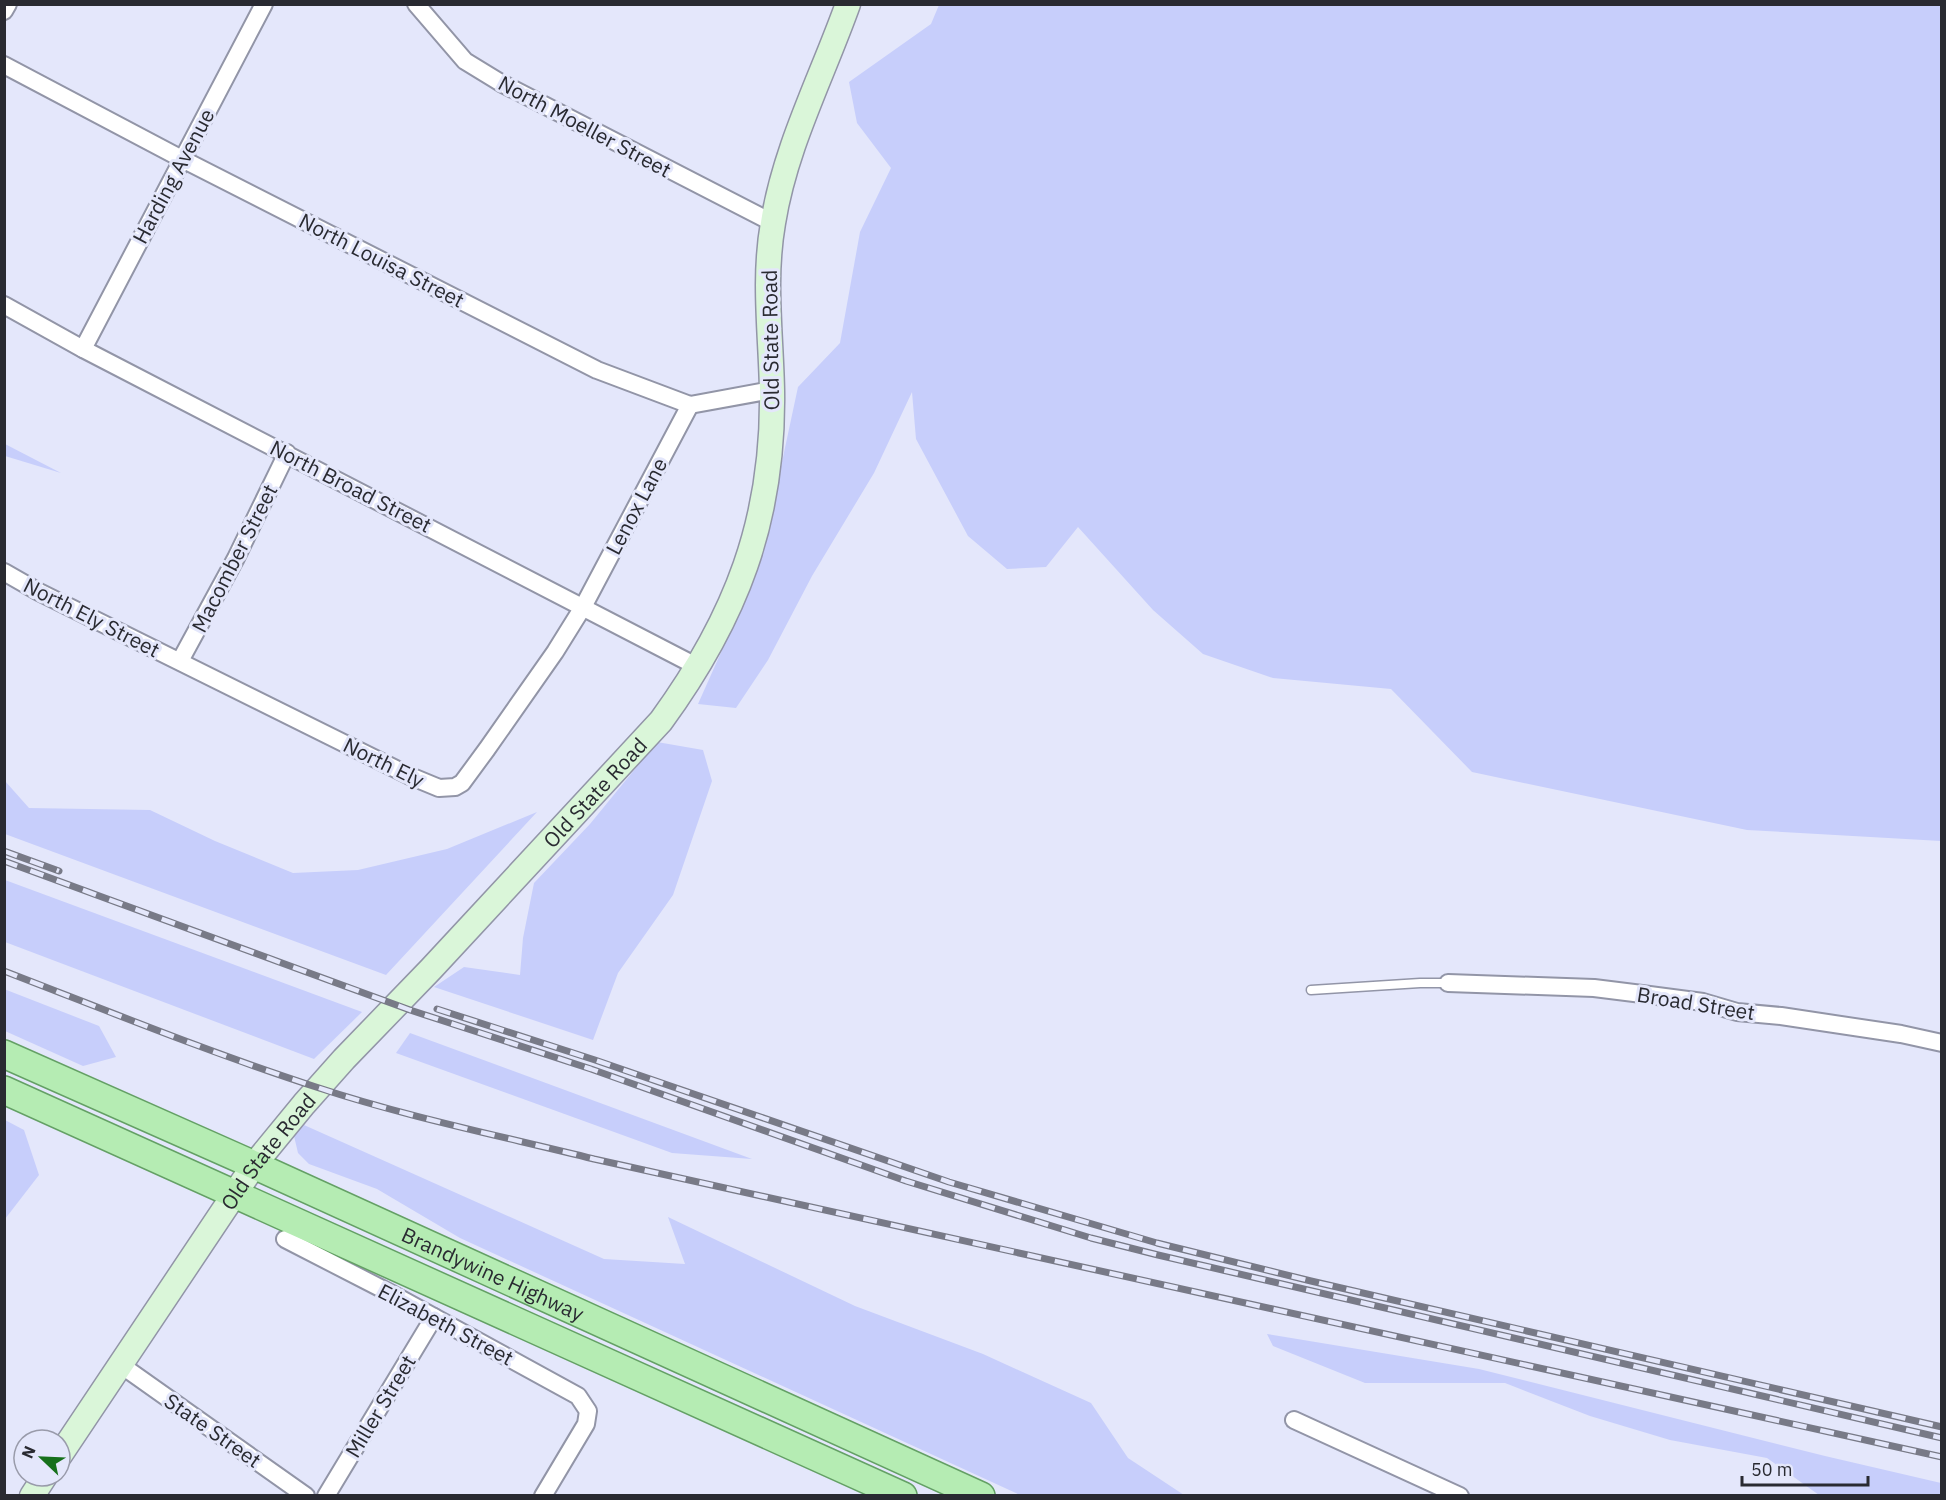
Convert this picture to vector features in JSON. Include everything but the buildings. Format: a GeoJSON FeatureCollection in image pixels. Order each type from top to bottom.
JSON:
{"type":"FeatureCollection","features":[{"type":"Feature","properties":{"kind":"main road","name":"Brandywine Highway"},"geometry":{"type":"LineString","coordinates":[[4,1054],[254,1165],[981,1496]]}},
{"type":"Feature","properties":{"kind":"main road","name":"Brandywine Highway"},"geometry":{"type":"LineString","coordinates":[[4,1090],[903,1496]]}},
{"type":"Feature","properties":{"kind":"street"},"geometry":{"type":"LineString","coordinates":[[4,11],[8,4]]}},
{"type":"Feature","properties":{"kind":"street","name":"Harding Avenue"},"geometry":{"type":"LineString","coordinates":[[83,349],[264,4]]}},
{"type":"Feature","properties":{"kind":"street","name":"North Moeller Street"},"geometry":{"type":"LineString","coordinates":[[416,4],[465,61],[501,83],[772,223]]}},
{"type":"Feature","properties":{"kind":"street","name":"Old State Road"},"geometry":{"type":"LineString","coordinates":[[72,1437],[254,1165],[324,1080],[431,969],[661,720],[715,638],[734,597],[752,549],[768,469],[772,429],[772,390],[767,273],[772,223],[795,140],[848,4]]}},
{"type":"Feature","properties":{"kind":"street","name":"North Louisa Street"},"geometry":{"type":"LineString","coordinates":[[4,65],[182,159],[597,370],[690,405]]}},
{"type":"Feature","properties":{"kind":"street","name":"North Broad Street"},"geometry":{"type":"LineString","coordinates":[[4,305],[83,349],[698,667]]}},
{"type":"Feature","properties":{"kind":"street"},"geometry":{"type":"LineString","coordinates":[[690,405],[772,390]]}},
{"type":"Feature","properties":{"kind":"street","name":"Lenox Lane"},"geometry":{"type":"LineString","coordinates":[[583,607],[690,405]]}},
{"type":"Feature","properties":{"kind":"street","name":"Macomber Street"},"geometry":{"type":"LineString","coordinates":[[180,662],[236,558],[287,453]]}},
{"type":"Feature","properties":{"kind":"street","name":"North Ely Street"},"geometry":{"type":"LineString","coordinates":[[4,572],[39,592],[180,662]]}},
{"type":"Feature","properties":{"kind":"street","name":"North Ely"},"geometry":{"type":"LineString","coordinates":[[180,662],[410,776],[439,788],[455,787],[462,783],[487,749],[555,652],[583,607]]}},
{"type":"Feature","properties":{"kind":"street","name":"Broad Street"},"geometry":{"type":"LineString","coordinates":[[1448,983],[1594,988],[1642,993],[1703,1002],[1737,1012],[1825,1022],[1941,1043]]}},
{"type":"Feature","properties":{"kind":"street","name":"Elizabeth Street"},"geometry":{"type":"LineString","coordinates":[[285,1239],[578,1396],[588,1411],[586,1424],[543,1496]]}},
{"type":"Feature","properties":{"kind":"street","name":"Miller Street"},"geometry":{"type":"LineString","coordinates":[[326,1496],[434,1317]]}},
{"type":"Feature","properties":{"kind":"street","name":"State Street"},"geometry":{"type":"LineString","coordinates":[[121,1365],[306,1496]]}},
{"type":"Feature","properties":{"kind":"street"},"geometry":{"type":"LineString","coordinates":[[1294,1420],[1460,1496]]}},
{"type":"Feature","properties":{"kind":"lane"},"geometry":{"type":"LineString","coordinates":[[1311,990],[1420,982],[1448,983]]}},
{"type":"Feature","properties":{"kind":"shaded area"},"geometry":{"type":"Polygon","coordinates":[[[939,5],[1941,5],[1941,841],[1747,830],[1472,772],[1391,689],[1273,678],[1203,654],[1153,610],[1078,527],[1046,567],[1007,569],[968,536],[916,439],[912,392],[874,473],[812,576],[768,660],[736,708],[698,704],[739,612],[770,518],[798,387],[840,343],[860,232],[891,168],[857,123],[849,82],[931,24],[939,5]]]}},
{"type":"Feature","properties":{"kind":"shaded area"},"geometry":{"type":"Polygon","coordinates":[[[5,444],[61,473],[5,456],[5,444]]]}},
{"type":"Feature","properties":{"kind":"shaded area"},"geometry":{"type":"Polygon","coordinates":[[[657,742],[703,750],[712,781],[673,895],[618,973],[593,1040],[434,987],[464,967],[520,975],[523,938],[534,883],[590,824],[657,742]]]}},
{"type":"Feature","properties":{"kind":"shaded area"},"geometry":{"type":"Polygon","coordinates":[[[5,781],[29,808],[150,810],[215,841],[293,873],[358,870],[447,849],[537,812],[386,975],[5,834],[5,781]]]}},
{"type":"Feature","properties":{"kind":"shaded area"},"geometry":{"type":"Polygon","coordinates":[[[5,880],[362,1012],[314,1059],[5,942],[5,880]]]}},
{"type":"Feature","properties":{"kind":"shaded area"},"geometry":{"type":"Polygon","coordinates":[[[4,989],[99,1026],[116,1057],[83,1066],[5,1031],[4,989]]]}},
{"type":"Feature","properties":{"kind":"shaded area"},"geometry":{"type":"Polygon","coordinates":[[[410,1033],[752,1159],[672,1153],[396,1053],[410,1033]]]}},
{"type":"Feature","properties":{"kind":"shaded area"},"geometry":{"type":"Polygon","coordinates":[[[5,1120],[24,1130],[39,1175],[5,1219],[5,1120]]]}},
{"type":"Feature","properties":{"kind":"shaded area"},"geometry":{"type":"Polygon","coordinates":[[[304,1125],[604,1259],[685,1264],[668,1217],[855,1306],[983,1354],[1091,1403],[1128,1458],[1184,1495],[1020,1495],[460,1238],[377,1189],[309,1164],[298,1153],[294,1136],[304,1125]]]}},
{"type":"Feature","properties":{"kind":"shaded area"},"geometry":{"type":"Polygon","coordinates":[[[1267,1334],[1479,1369],[1941,1483],[1941,1495],[1819,1495],[1767,1458],[1670,1440],[1590,1416],[1505,1383],[1365,1383],[1273,1346],[1267,1334]]]}},
{"type":"Feature","properties":{"kind":"railway"},"geometry":{"type":"LineString","coordinates":[[4,851],[59,871]]}},
{"type":"Feature","properties":{"kind":"railway"},"geometry":{"type":"LineString","coordinates":[[4,861],[410,1010],[591,1069],[906,1181],[1091,1238],[1942,1438]]}},
{"type":"Feature","properties":{"kind":"railway"},"geometry":{"type":"LineString","coordinates":[[4,971],[277,1074],[350,1098],[419,1117],[594,1159],[1942,1457]]}},
{"type":"Feature","properties":{"kind":"railway"},"geometry":{"type":"LineString","coordinates":[[437,1009],[595,1060],[949,1182],[1157,1243],[1311,1281],[1942,1427]]}}]}
